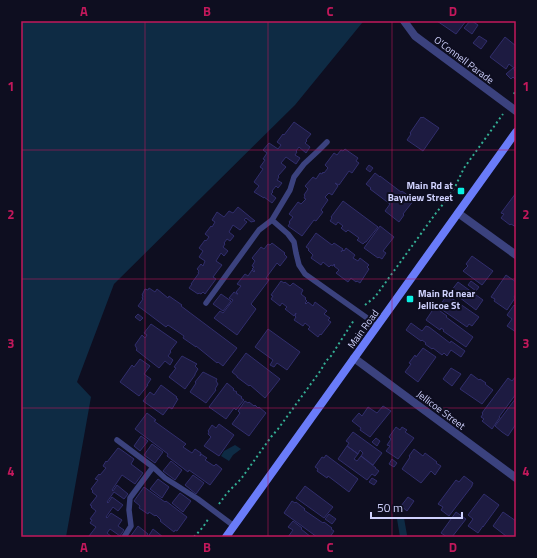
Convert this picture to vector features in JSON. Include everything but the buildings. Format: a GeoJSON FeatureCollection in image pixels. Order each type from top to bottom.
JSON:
{"type":"FeatureCollection","features":[{"type":"Feature","properties":{"kind":"main road","name":"Main Road"},"geometry":{"type":"LineString","coordinates":[[226,537],[516,132]]}},
{"type":"Feature","properties":{"kind":"street","name":"O'Connell Parade"},"geometry":{"type":"LineString","coordinates":[[404,21],[415,36],[516,110]]}},
{"type":"Feature","properties":{"kind":"street"},"geometry":{"type":"LineString","coordinates":[[458,213],[516,255]]}},
{"type":"Feature","properties":{"kind":"street","name":"Jellicoe Street"},"geometry":{"type":"LineString","coordinates":[[354,358],[516,478]]}},
{"type":"Feature","properties":{"kind":"lane"},"geometry":{"type":"LineString","coordinates":[[206,303],[259,230],[272,220],[290,190],[294,177],[304,164],[327,142]]}},
{"type":"Feature","properties":{"kind":"lane"},"geometry":{"type":"LineString","coordinates":[[272,220],[288,234],[294,242],[299,265],[305,274],[378,326]]}},
{"type":"Feature","properties":{"kind":"lane"},"geometry":{"type":"LineString","coordinates":[[117,440],[165,478],[198,499],[234,526]]}},
{"type":"Feature","properties":{"kind":"lane"},"geometry":{"type":"LineString","coordinates":[[124,537],[132,526],[129,510],[130,498],[153,467]]}},
{"type":"Feature","properties":{"kind":"path"},"geometry":{"type":"LineString","coordinates":[[514,94],[516,90]]}},
{"type":"Feature","properties":{"kind":"path"},"geometry":{"type":"LineString","coordinates":[[194,537],[203,527],[227,493],[241,479],[278,429],[331,356],[362,308],[375,297],[444,204],[455,187],[464,168],[503,114]]}},
{"type":"Feature","properties":{"kind":"water"},"geometry":{"type":"Polygon","coordinates":[[[21,21],[363,21],[295,105],[114,284],[77,382],[91,397],[66,537],[21,537],[21,21]]]}},
{"type":"Feature","properties":{"kind":"water"},"geometry":{"type":"Polygon","coordinates":[[[235,445],[241,449],[233,455],[229,461],[221,456],[224,451],[235,445]]]}},
{"type":"Feature","properties":{"kind":"water"},"geometry":{"type":"Polygon","coordinates":[[[404,518],[407,535],[406,537],[400,537],[397,519],[404,518]]]}},
{"type":"Feature","properties":{"kind":"place","name":"Main Rd at Bayview Street"},"geometry":{"type":"Point","coordinates":[461,191]}},
{"type":"Feature","properties":{"kind":"place","name":"Main Rd near Jellicoe St"},"geometry":{"type":"Point","coordinates":[410,299]}}]}
